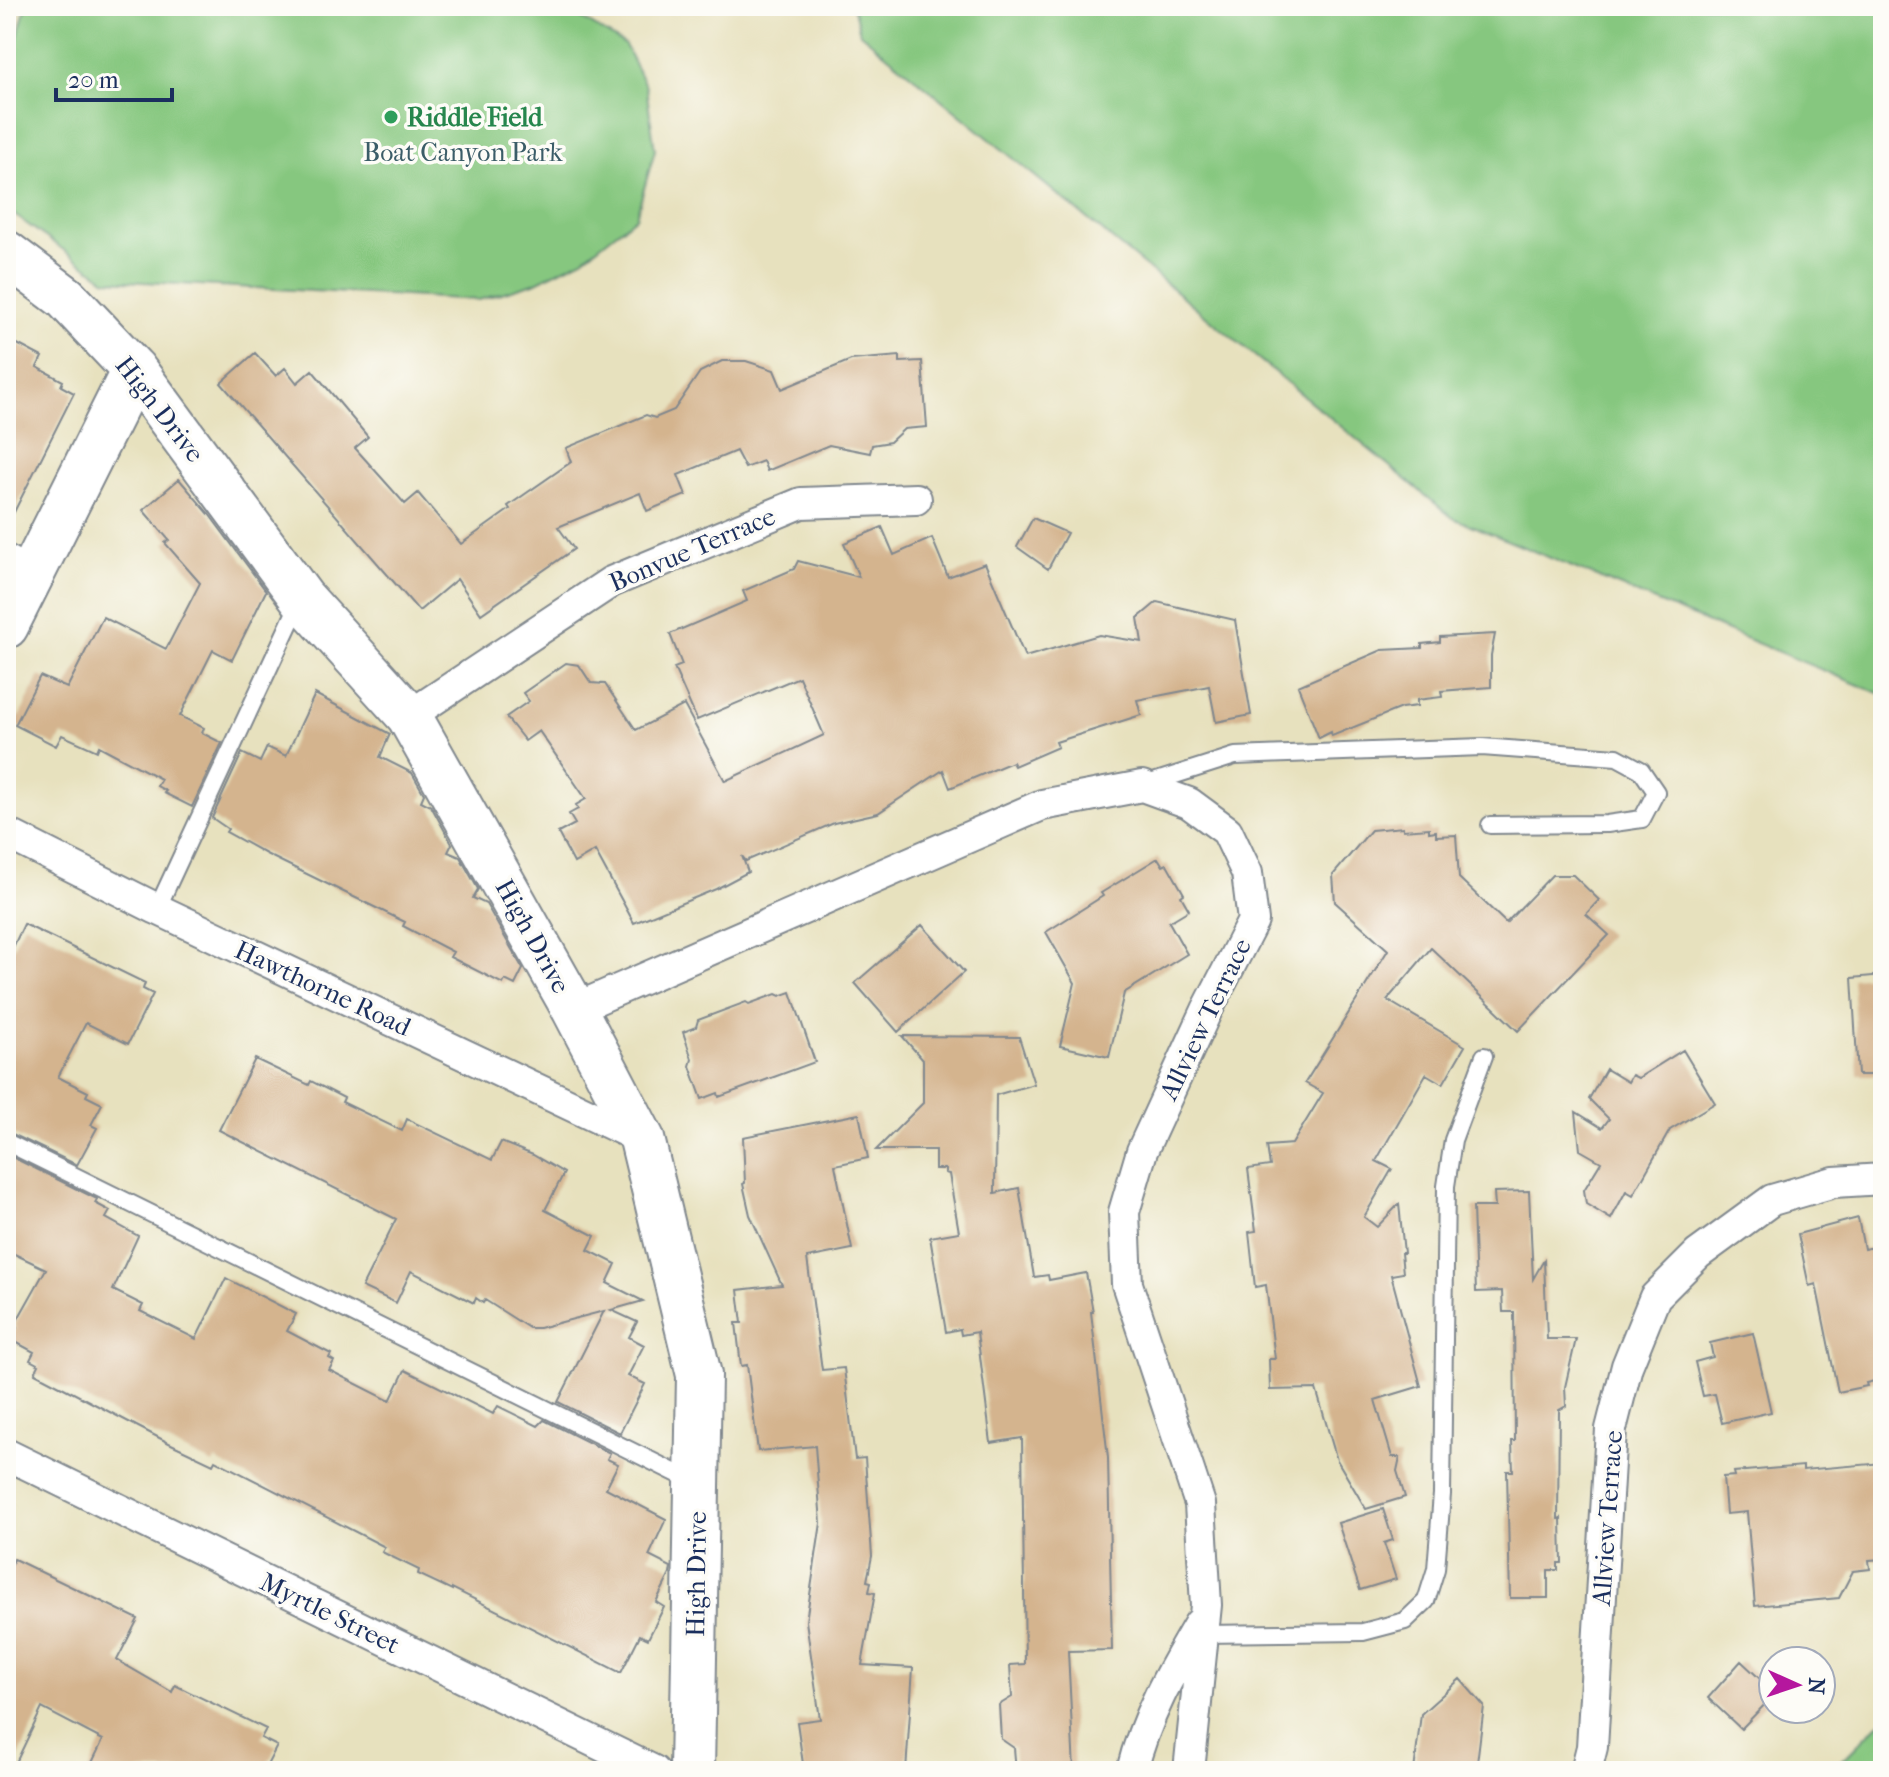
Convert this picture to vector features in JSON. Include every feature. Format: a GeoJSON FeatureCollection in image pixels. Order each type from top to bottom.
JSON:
{"type":"FeatureCollection","features":[{"type":"Feature","properties":{"kind":"street","name":"High Drive"},"geometry":{"type":"LineString","coordinates":[[6,253],[66,298],[134,370],[302,598],[409,716],[574,1009],[642,1139],[699,1375],[692,1771]]}},
{"type":"Feature","properties":{"kind":"street"},"geometry":{"type":"LineString","coordinates":[[6,626],[21,560],[134,370]]}},
{"type":"Feature","properties":{"kind":"street","name":"Bonvue Terrace"},"geometry":{"type":"LineString","coordinates":[[409,716],[611,582],[801,503],[916,499]]}},
{"type":"Feature","properties":{"kind":"street"},"geometry":{"type":"LineString","coordinates":[[574,1009],[1042,805],[1142,786]]}},
{"type":"Feature","properties":{"kind":"street","name":"Allview Terrace"},"geometry":{"type":"LineString","coordinates":[[1142,786],[1189,803],[1227,831],[1247,873],[1253,921],[1207,1010],[1142,1151],[1124,1212],[1127,1284],[1200,1504],[1204,1625],[1189,1771]]}},
{"type":"Feature","properties":{"kind":"street","name":"Hawthorne Road"},"geometry":{"type":"LineString","coordinates":[[6,833],[157,909],[642,1139]]}},
{"type":"Feature","properties":{"kind":"street","name":"Allview Terrace"},"geometry":{"type":"LineString","coordinates":[[1586,1771],[1592,1747],[1611,1429],[1627,1366],[1655,1297],[1698,1254],[1772,1200],[1834,1182],[1883,1179]]}},
{"type":"Feature","properties":{"kind":"street","name":"Myrtle Street"},"geometry":{"type":"LineString","coordinates":[[6,1454],[654,1771]]}},
{"type":"Feature","properties":{"kind":"street"},"geometry":{"type":"LineString","coordinates":[[1132,1771],[1160,1691],[1204,1625]]}},
{"type":"Feature","properties":{"kind":"lane"},"geometry":{"type":"LineString","coordinates":[[157,909],[302,598]]}},
{"type":"Feature","properties":{"kind":"lane"},"geometry":{"type":"LineString","coordinates":[[1142,786],[1235,756],[1482,747],[1617,757],[1641,770],[1656,792],[1642,819],[1607,824],[1490,825]]}},
{"type":"Feature","properties":{"kind":"lane"},"geometry":{"type":"LineString","coordinates":[[1204,1625],[1363,1632],[1405,1621],[1426,1601],[1436,1569],[1442,1494],[1446,1186],[1453,1140],[1484,1056]]}},
{"type":"Feature","properties":{"kind":"lane"},"geometry":{"type":"LineString","coordinates":[[6,1142],[697,1484]]}},
{"type":"Feature","properties":{"kind":"green space","name":"Boat Canyon Park"},"geometry":{"type":"Polygon","coordinates":[[[26,6],[561,6],[625,45],[646,87],[655,150],[636,217],[583,259],[534,283],[479,300],[106,280],[6,209],[6,80],[26,6]]]}},
{"type":"Feature","properties":{"kind":"green space"},"geometry":{"type":"Polygon","coordinates":[[[853,6],[1883,6],[1883,695],[1453,518],[860,33],[853,6]]]}},
{"type":"Feature","properties":{"kind":"green space"},"geometry":{"type":"Polygon","coordinates":[[[1883,1719],[1883,1771],[1832,1771],[1883,1719]]]}},
{"type":"Feature","properties":{"kind":"building"},"geometry":{"type":"Polygon","coordinates":[[[6,338],[42,357],[37,367],[63,381],[61,386],[74,393],[6,528],[6,338]]]}},
{"type":"Feature","properties":{"kind":"building"},"geometry":{"type":"Polygon","coordinates":[[[255,353],[276,376],[285,368],[297,383],[312,370],[368,437],[355,448],[405,504],[418,493],[461,544],[571,462],[566,448],[646,415],[655,418],[674,410],[700,372],[722,361],[746,361],[774,370],[782,389],[851,360],[900,356],[900,362],[922,361],[927,427],[904,429],[890,442],[872,445],[870,453],[829,445],[767,471],[763,461],[745,468],[736,451],[678,475],[686,495],[647,511],[640,493],[558,527],[574,549],[481,614],[457,579],[419,611],[221,383],[255,353]]]}},
{"type":"Feature","properties":{"kind":"building"},"geometry":{"type":"Polygon","coordinates":[[[179,479],[266,591],[232,660],[213,650],[180,716],[204,728],[202,733],[222,743],[192,807],[164,793],[166,791],[157,786],[161,779],[99,746],[97,751],[62,735],[56,746],[15,725],[40,676],[67,688],[103,617],[166,649],[200,583],[165,543],[169,540],[143,510],[179,479]]]}},
{"type":"Feature","properties":{"kind":"building"},"geometry":{"type":"Polygon","coordinates":[[[1033,518],[1067,533],[1048,569],[1017,547],[1033,518]]]}},
{"type":"Feature","properties":{"kind":"building"},"geometry":{"type":"Polygon","coordinates":[[[882,527],[894,555],[932,538],[948,577],[985,563],[1025,657],[1099,635],[1142,642],[1138,618],[1157,602],[1235,620],[1251,715],[1216,722],[1209,686],[1137,700],[1141,715],[1056,742],[1058,747],[1014,766],[1012,762],[950,788],[943,770],[878,813],[834,823],[746,861],[742,856],[748,872],[716,889],[634,923],[595,851],[574,863],[558,833],[575,824],[569,814],[586,799],[539,731],[525,741],[506,717],[529,701],[523,693],[566,663],[579,665],[591,683],[605,684],[636,730],[684,705],[725,781],[824,735],[799,677],[697,720],[674,668],[682,665],[670,634],[747,601],[743,591],[794,569],[798,561],[859,577],[844,543],[882,527]]]}},
{"type":"Feature","properties":{"kind":"building"},"geometry":{"type":"Polygon","coordinates":[[[1495,634],[1491,655],[1491,687],[1441,691],[1442,697],[1417,700],[1417,706],[1401,708],[1332,736],[1331,732],[1319,738],[1298,686],[1382,650],[1422,648],[1422,644],[1440,642],[1440,637],[1495,634]]]}},
{"type":"Feature","properties":{"kind":"building"},"geometry":{"type":"Polygon","coordinates":[[[315,694],[390,734],[380,757],[412,773],[424,794],[421,801],[431,806],[452,844],[448,852],[460,857],[478,889],[473,898],[486,904],[523,969],[515,985],[505,980],[503,984],[450,957],[453,952],[403,926],[405,922],[266,854],[226,832],[228,829],[212,818],[242,753],[260,762],[267,747],[286,756],[315,694]]]}},
{"type":"Feature","properties":{"kind":"building"},"geometry":{"type":"Polygon","coordinates":[[[1403,827],[1403,830],[1429,828],[1429,832],[1436,831],[1436,836],[1456,835],[1459,878],[1506,923],[1552,875],[1573,875],[1599,900],[1586,914],[1609,935],[1518,1031],[1431,948],[1387,1000],[1465,1046],[1443,1084],[1426,1074],[1376,1161],[1392,1169],[1364,1217],[1377,1227],[1399,1204],[1403,1273],[1391,1275],[1421,1386],[1375,1400],[1392,1457],[1400,1457],[1397,1471],[1405,1497],[1366,1509],[1337,1460],[1316,1389],[1270,1390],[1269,1359],[1275,1359],[1266,1285],[1255,1287],[1249,1232],[1256,1231],[1248,1169],[1270,1166],[1267,1146],[1292,1144],[1323,1093],[1305,1083],[1388,950],[1335,902],[1333,875],[1371,830],[1403,827]]]}},
{"type":"Feature","properties":{"kind":"building"},"geometry":{"type":"Polygon","coordinates":[[[1158,858],[1163,866],[1167,864],[1189,910],[1169,922],[1187,954],[1124,993],[1109,1057],[1060,1046],[1075,983],[1046,932],[1158,858]]]}},
{"type":"Feature","properties":{"kind":"building"},"geometry":{"type":"Polygon","coordinates":[[[24,924],[145,983],[143,989],[153,994],[128,1044],[86,1023],[58,1077],[88,1092],[86,1096],[102,1104],[91,1125],[97,1128],[77,1165],[6,1131],[6,962],[24,924]]]}},
{"type":"Feature","properties":{"kind":"building"},"geometry":{"type":"Polygon","coordinates":[[[922,925],[964,972],[898,1032],[855,983],[922,925]]]}},
{"type":"Feature","properties":{"kind":"building"},"geometry":{"type":"Polygon","coordinates":[[[1883,975],[1883,1075],[1858,1075],[1852,978],[1883,975]]]}},
{"type":"Feature","properties":{"kind":"building"},"geometry":{"type":"Polygon","coordinates":[[[791,992],[815,1062],[719,1097],[718,1093],[702,1099],[690,1066],[692,1059],[683,1032],[696,1027],[698,1020],[746,1002],[749,1004],[791,992]]]}},
{"type":"Feature","properties":{"kind":"building"},"geometry":{"type":"Polygon","coordinates":[[[902,1036],[1019,1037],[1034,1084],[996,1095],[995,1193],[1019,1188],[1034,1277],[1048,1275],[1049,1280],[1086,1273],[1108,1458],[1112,1650],[1068,1651],[1074,1771],[1016,1771],[1014,1748],[1001,1739],[999,1705],[1012,1697],[1010,1665],[1025,1664],[1022,1438],[991,1443],[977,1332],[961,1335],[960,1329],[946,1332],[930,1237],[959,1232],[949,1174],[945,1173],[945,1169],[935,1169],[935,1150],[876,1150],[923,1103],[923,1060],[902,1036]]]}},
{"type":"Feature","properties":{"kind":"building"},"geometry":{"type":"Polygon","coordinates":[[[1683,1050],[1715,1103],[1670,1130],[1633,1195],[1626,1191],[1611,1219],[1586,1204],[1584,1190],[1601,1162],[1580,1150],[1576,1112],[1602,1128],[1609,1119],[1589,1099],[1606,1069],[1628,1082],[1632,1075],[1638,1078],[1683,1050]]]}},
{"type":"Feature","properties":{"kind":"building"},"geometry":{"type":"Polygon","coordinates":[[[255,1059],[309,1085],[311,1081],[344,1098],[342,1102],[402,1131],[407,1119],[492,1160],[501,1142],[533,1155],[564,1173],[545,1210],[595,1236],[588,1250],[616,1264],[607,1283],[643,1301],[611,1310],[637,1322],[629,1337],[644,1345],[628,1376],[645,1384],[620,1433],[558,1402],[604,1311],[529,1328],[485,1300],[483,1303],[476,1298],[474,1303],[411,1271],[396,1303],[362,1287],[396,1219],[219,1130],[255,1059]]]}},
{"type":"Feature","properties":{"kind":"building"},"geometry":{"type":"Polygon","coordinates":[[[859,1114],[868,1158],[835,1165],[852,1249],[807,1258],[822,1370],[844,1368],[855,1459],[865,1458],[872,1556],[867,1581],[871,1582],[869,1592],[875,1593],[862,1665],[913,1668],[906,1771],[804,1771],[797,1722],[820,1719],[806,1621],[821,1523],[815,1446],[758,1451],[747,1365],[741,1366],[736,1323],[742,1323],[738,1290],[782,1285],[750,1215],[743,1184],[743,1137],[859,1114]]]}},
{"type":"Feature","properties":{"kind":"building"},"geometry":{"type":"Polygon","coordinates":[[[6,1154],[97,1199],[95,1203],[110,1211],[106,1218],[138,1236],[113,1290],[143,1305],[140,1311],[196,1339],[226,1278],[296,1314],[287,1331],[331,1354],[329,1358],[334,1361],[329,1370],[390,1401],[405,1370],[493,1414],[498,1406],[538,1426],[544,1420],[610,1453],[607,1459],[618,1464],[606,1488],[666,1519],[649,1556],[671,1567],[656,1602],[664,1607],[648,1639],[640,1635],[621,1673],[418,1574],[419,1570],[382,1552],[385,1547],[215,1460],[213,1464],[169,1443],[35,1373],[39,1365],[30,1360],[34,1352],[10,1339],[46,1269],[6,1250],[6,1154]]]}},
{"type":"Feature","properties":{"kind":"building"},"geometry":{"type":"Polygon","coordinates":[[[1529,1191],[1533,1279],[1544,1260],[1547,1339],[1576,1339],[1565,1387],[1566,1406],[1559,1410],[1558,1519],[1561,1518],[1562,1563],[1558,1563],[1558,1570],[1548,1570],[1548,1598],[1510,1598],[1507,1471],[1513,1471],[1512,1441],[1515,1441],[1514,1312],[1503,1312],[1502,1291],[1476,1292],[1473,1207],[1495,1207],[1494,1192],[1529,1191]]]}},
{"type":"Feature","properties":{"kind":"building"},"geometry":{"type":"Polygon","coordinates":[[[1858,1218],[1864,1249],[1883,1245],[1883,1379],[1838,1392],[1816,1284],[1809,1286],[1798,1234],[1858,1218]]]}},
{"type":"Feature","properties":{"kind":"building"},"geometry":{"type":"Polygon","coordinates":[[[1753,1333],[1771,1412],[1722,1423],[1715,1394],[1703,1396],[1695,1362],[1713,1357],[1710,1343],[1753,1333]]]}},
{"type":"Feature","properties":{"kind":"building"},"geometry":{"type":"Polygon","coordinates":[[[1883,1463],[1883,1559],[1869,1560],[1870,1569],[1853,1571],[1839,1598],[1755,1606],[1747,1512],[1726,1514],[1723,1477],[1735,1476],[1734,1472],[1883,1463]]]}},
{"type":"Feature","properties":{"kind":"building"},"geometry":{"type":"Polygon","coordinates":[[[1383,1509],[1393,1540],[1384,1543],[1396,1579],[1360,1590],[1338,1523],[1383,1509]]]}},
{"type":"Feature","properties":{"kind":"building"},"geometry":{"type":"Polygon","coordinates":[[[14,1559],[138,1619],[117,1660],[172,1692],[175,1685],[266,1729],[261,1738],[277,1746],[264,1771],[88,1771],[103,1740],[42,1708],[12,1771],[6,1771],[6,1576],[14,1559]]]}},
{"type":"Feature","properties":{"kind":"building"},"geometry":{"type":"Polygon","coordinates":[[[1741,1661],[1757,1676],[1757,1712],[1741,1729],[1708,1698],[1741,1661]]]}},
{"type":"Feature","properties":{"kind":"building"},"geometry":{"type":"Polygon","coordinates":[[[1460,1679],[1484,1706],[1476,1771],[1414,1771],[1421,1714],[1460,1679]]]}},
{"type":"Feature","properties":{"kind":"place","name":"Riddle Field"},"geometry":{"type":"Point","coordinates":[391,117]}}]}
